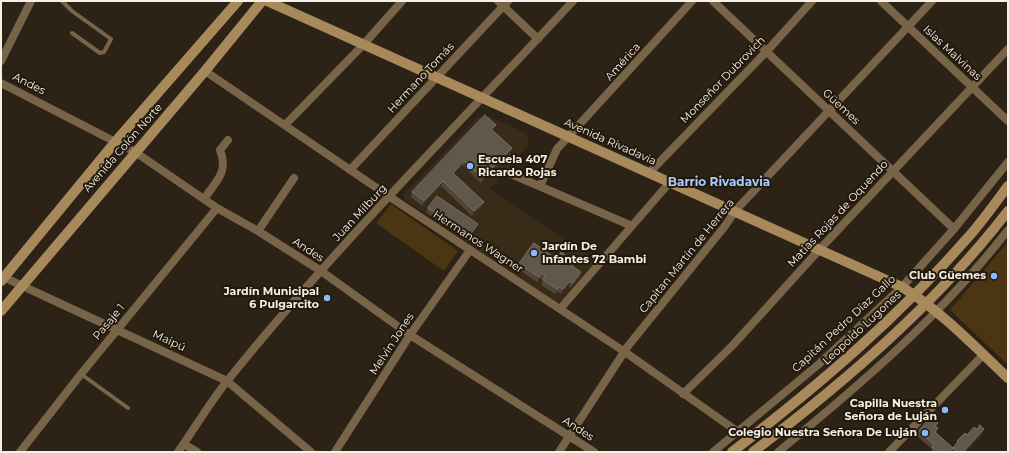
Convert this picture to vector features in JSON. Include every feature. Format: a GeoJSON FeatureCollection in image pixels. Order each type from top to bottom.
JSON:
{"type":"FeatureCollection","features":[{"type":"Feature","properties":{"kind":"main road","name":"Avenida Colón Norte"},"geometry":{"type":"LineString","coordinates":[[2,278],[116,141],[238,1]]}},
{"type":"Feature","properties":{"kind":"main road","name":"Avenida Colón Norte"},"geometry":{"type":"LineString","coordinates":[[1,311],[205,71],[262,1]]}},
{"type":"Feature","properties":{"kind":"main road","name":"Avenida Rivadavia"},"geometry":{"type":"LineString","coordinates":[[267,1],[902,287],[926,303],[1008,378]]}},
{"type":"Feature","properties":{"kind":"main road","name":"Leopoldo Lugones"},"geometry":{"type":"LineString","coordinates":[[732,452],[823,380],[915,295],[972,233],[1008,186]]}},
{"type":"Feature","properties":{"kind":"main road"},"geometry":{"type":"LineString","coordinates":[[753,452],[832,390],[926,303],[985,241],[1008,211]]}},
{"type":"Feature","properties":{"kind":"street"},"geometry":{"type":"LineString","coordinates":[[1,61],[30,1]]}},
{"type":"Feature","properties":{"kind":"street"},"geometry":{"type":"LineString","coordinates":[[285,125],[364,44],[402,1]]}},
{"type":"Feature","properties":{"kind":"street","name":"Juan Milburg"},"geometry":{"type":"LineString","coordinates":[[178,452],[227,381],[321,272],[482,97],[573,1]]}},
{"type":"Feature","properties":{"kind":"street","name":"América"},"geometry":{"type":"LineString","coordinates":[[569,137],[692,1]]}},
{"type":"Feature","properties":{"kind":"street","name":"Güemes"},"geometry":{"type":"LineString","coordinates":[[713,1],[954,229]]}},
{"type":"Feature","properties":{"kind":"street","name":"Monseñor Dubrovich"},"geometry":{"type":"LineString","coordinates":[[648,172],[766,52],[812,1]]}},
{"type":"Feature","properties":{"kind":"street","name":"Islas Malvinas"},"geometry":{"type":"LineString","coordinates":[[881,1],[1008,121]]}},
{"type":"Feature","properties":{"kind":"street","name":"Capitan Martín de Herrera"},"geometry":{"type":"LineString","coordinates":[[560,452],[625,352],[735,212],[932,1]]}},
{"type":"Feature","properties":{"kind":"street"},"geometry":{"type":"LineString","coordinates":[[503,3],[538,38]]}},
{"type":"Feature","properties":{"kind":"street","name":"Hermano Tomás"},"geometry":{"type":"LineString","coordinates":[[350,170],[437,77],[503,3]]}},
{"type":"Feature","properties":{"kind":"street","name":"Matias Rojas de Oquendo"},"geometry":{"type":"LineString","coordinates":[[683,394],[733,345],[819,250],[1008,49]]}},
{"type":"Feature","properties":{"kind":"street","name":"Hermanos Wagner"},"geometry":{"type":"LineString","coordinates":[[205,71],[390,197],[625,352],[738,432]]}},
{"type":"Feature","properties":{"kind":"street","name":"Andes"},"geometry":{"type":"LineString","coordinates":[[1,82],[135,152],[217,208],[258,231],[321,272],[410,335],[594,452]]}},
{"type":"Feature","properties":{"kind":"street"},"geometry":{"type":"LineString","coordinates":[[540,186],[557,149],[569,137]]}},
{"type":"Feature","properties":{"kind":"street"},"geometry":{"type":"LineString","coordinates":[[204,198],[222,172],[224,165],[220,150],[228,140]]}},
{"type":"Feature","properties":{"kind":"street","name":"Capitán Pedro Díaz Gallo"},"geometry":{"type":"LineString","coordinates":[[713,452],[819,364],[902,287],[954,229],[1008,162]]}},
{"type":"Feature","properties":{"kind":"street"},"geometry":{"type":"LineString","coordinates":[[511,174],[632,226]]}},
{"type":"Feature","properties":{"kind":"street"},"geometry":{"type":"LineString","coordinates":[[258,231],[294,178]]}},
{"type":"Feature","properties":{"kind":"street"},"geometry":{"type":"LineString","coordinates":[[560,309],[670,182]]}},
{"type":"Feature","properties":{"kind":"street","name":"Pasaje 1"},"geometry":{"type":"LineString","coordinates":[[20,452],[81,374],[217,208]]}},
{"type":"Feature","properties":{"kind":"street"},"geometry":{"type":"LineString","coordinates":[[778,452],[848,394],[935,311],[994,248],[1008,230]]}},
{"type":"Feature","properties":{"kind":"street","name":"Melvin Jones"},"geometry":{"type":"LineString","coordinates":[[335,452],[410,335],[470,250]]}},
{"type":"Feature","properties":{"kind":"street","name":"Maipú"},"geometry":{"type":"LineString","coordinates":[[2,278],[23,285],[227,381],[311,452]]}},
{"type":"Feature","properties":{"kind":"street"},"geometry":{"type":"LineString","coordinates":[[889,452],[983,355]]}},
{"type":"Feature","properties":{"kind":"street"},"geometry":{"type":"LineString","coordinates":[[184,444],[197,452]]}},
{"type":"Feature","properties":{"kind":"lane"},"geometry":{"type":"LineString","coordinates":[[62,1],[111,39],[111,42],[104,52],[100,53],[72,33]]}},
{"type":"Feature","properties":{"kind":"lane"},"geometry":{"type":"LineString","coordinates":[[81,374],[128,408]]}},
{"type":"Feature","properties":{"kind":"shaded area"},"geometry":{"type":"Polygon","coordinates":[[[488,116],[526,133],[529,144],[490,189],[594,259],[595,263],[562,301],[556,302],[405,200],[403,195],[478,117],[488,116]]]}},
{"type":"Feature","properties":{"kind":"shaded area"},"geometry":{"type":"Polygon","coordinates":[[[391,204],[458,251],[444,271],[376,223],[391,204]]]}},
{"type":"Feature","properties":{"kind":"shaded area","name":"Club Güemes"},"geometry":{"type":"Polygon","coordinates":[[[1008,242],[1008,365],[950,310],[1008,242]]]}},
{"type":"Feature","properties":{"kind":"building"},"geometry":{"type":"Polygon","coordinates":[[[485,115],[496,125],[491,129],[512,148],[483,178],[464,161],[453,173],[484,202],[474,211],[443,181],[424,201],[412,192],[485,115]]]}},
{"type":"Feature","properties":{"kind":"building"},"geometry":{"type":"Polygon","coordinates":[[[437,196],[478,224],[469,236],[428,208],[437,196]]]}},
{"type":"Feature","properties":{"kind":"building"},"geometry":{"type":"Polygon","coordinates":[[[534,243],[557,259],[561,252],[574,261],[572,266],[581,272],[573,283],[570,281],[563,289],[559,287],[557,289],[543,280],[545,276],[541,273],[539,277],[519,264],[534,243]]]}},
{"type":"Feature","properties":{"kind":"building"},"geometry":{"type":"Polygon","coordinates":[[[931,417],[938,423],[935,426],[938,428],[935,432],[953,448],[949,452],[938,452],[932,447],[934,445],[919,431],[931,417]]]}},
{"type":"Feature","properties":{"kind":"building"},"geometry":{"type":"Polygon","coordinates":[[[980,425],[984,429],[963,452],[957,452],[953,448],[958,442],[957,441],[965,433],[967,435],[974,427],[977,429],[980,425]]]}},
{"type":"Feature","properties":{"kind":"place","name":"Escuela 407 Ricardo Rojas"},"geometry":{"type":"Point","coordinates":[470,166]}},
{"type":"Feature","properties":{"kind":"place","name":"Jardín De Infantes 72 Bambi"},"geometry":{"type":"Point","coordinates":[534,253]}},
{"type":"Feature","properties":{"kind":"place","name":"Club Güemes"},"geometry":{"type":"Point","coordinates":[994,276]}},
{"type":"Feature","properties":{"kind":"place","name":"Jardín Municipal 6 Pulgarcito"},"geometry":{"type":"Point","coordinates":[327,298]}},
{"type":"Feature","properties":{"kind":"place","name":"Capilla Nuestra Señora de Luján"},"geometry":{"type":"Point","coordinates":[945,410]}},
{"type":"Feature","properties":{"kind":"place","name":"Colegio Nuestra Señora De Luján"},"geometry":{"type":"Point","coordinates":[925,433]}},
{"type":"Feature","properties":{"kind":"district","name":"Barrio Rivadavia"},"geometry":{"type":"Point","coordinates":[719,182]}}]}
